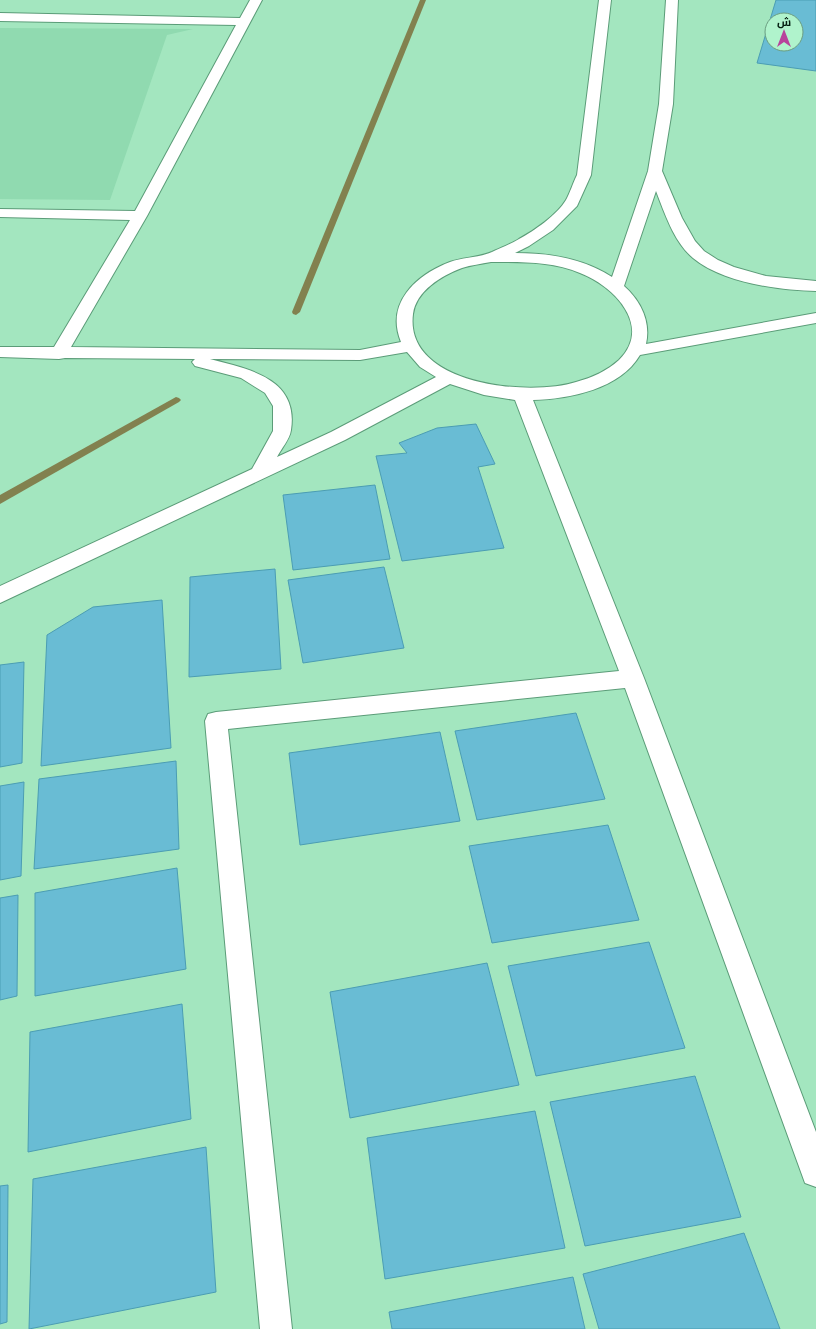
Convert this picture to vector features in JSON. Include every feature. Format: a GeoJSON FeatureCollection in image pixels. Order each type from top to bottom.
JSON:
{"type":"FeatureCollection","features":[{"type":"Feature","properties":{"kind":"street"},"geometry":{"type":"LineString","coordinates":[[59,354],[140,216],[256,0]]}},
{"type":"Feature","properties":{"kind":"street"},"geometry":{"type":"LineString","coordinates":[[491,257],[529,257],[567,263],[599,276],[616,287],[625,294],[639,317],[640,338],[629,360],[606,378],[574,390],[536,395],[496,392],[459,382],[429,366],[410,346],[403,322],[409,299],[428,280],[456,265],[491,257],[524,243],[548,227],[572,203],[584,174],[605,0]]}},
{"type":"Feature","properties":{"kind":"street"},"geometry":{"type":"LineString","coordinates":[[616,287],[633,241],[655,171],[666,104],[672,0]]}},
{"type":"Feature","properties":{"kind":"street"},"geometry":{"type":"LineString","coordinates":[[0,17],[245,22]]}},
{"type":"Feature","properties":{"kind":"street"},"geometry":{"type":"LineString","coordinates":[[655,171],[689,245],[707,262],[731,272],[766,280],[816,286]]}},
{"type":"Feature","properties":{"kind":"street"},"geometry":{"type":"LineString","coordinates":[[0,213],[140,216]]}},
{"type":"Feature","properties":{"kind":"street"},"geometry":{"type":"LineString","coordinates":[[634,351],[816,318]]}},
{"type":"Feature","properties":{"kind":"street"},"geometry":{"type":"LineString","coordinates":[[0,352],[59,354],[360,355],[410,346]]}},
{"type":"Feature","properties":{"kind":"street"},"geometry":{"type":"LineString","coordinates":[[168,354],[247,374],[272,389],[282,406],[282,431],[259,473]]}},
{"type":"Feature","properties":{"kind":"street"},"geometry":{"type":"LineString","coordinates":[[0,595],[338,436],[450,377]]}},
{"type":"Feature","properties":{"kind":"street"},"geometry":{"type":"LineString","coordinates":[[522,394],[633,678],[816,1172]]}},
{"type":"Feature","properties":{"kind":"street"},"geometry":{"type":"LineString","coordinates":[[276,1329],[216,721],[633,678]]}},
{"type":"Feature","properties":{"kind":"shaded area"},"geometry":{"type":"Polygon","coordinates":[[[0,28],[193,29],[167,35],[110,200],[0,199],[0,28]]]}},
{"type":"Feature","properties":{"kind":"building"},"geometry":{"type":"Polygon","coordinates":[[[776,0],[816,0],[816,71],[757,63],[764,40],[764,52],[804,52],[804,12],[772,12],[776,0]]]}},
{"type":"Feature","properties":{"kind":"building"},"geometry":{"type":"Polygon","coordinates":[[[476,424],[495,464],[478,467],[504,548],[402,561],[376,456],[407,453],[399,443],[437,428],[476,424]]]}},
{"type":"Feature","properties":{"kind":"building"},"geometry":{"type":"Polygon","coordinates":[[[375,485],[390,559],[293,570],[283,495],[375,485]]]}},
{"type":"Feature","properties":{"kind":"building"},"geometry":{"type":"Polygon","coordinates":[[[384,567],[404,648],[303,663],[288,580],[384,567]]]}},
{"type":"Feature","properties":{"kind":"building"},"geometry":{"type":"Polygon","coordinates":[[[275,569],[281,669],[189,677],[190,577],[275,569]]]}},
{"type":"Feature","properties":{"kind":"building"},"geometry":{"type":"Polygon","coordinates":[[[162,600],[171,748],[41,766],[47,635],[93,607],[162,600]]]}},
{"type":"Feature","properties":{"kind":"building"},"geometry":{"type":"Polygon","coordinates":[[[24,662],[22,763],[0,767],[0,665],[24,662]]]}},
{"type":"Feature","properties":{"kind":"building"},"geometry":{"type":"Polygon","coordinates":[[[576,713],[605,799],[477,820],[455,731],[576,713]]]}},
{"type":"Feature","properties":{"kind":"building"},"geometry":{"type":"Polygon","coordinates":[[[440,732],[460,821],[300,845],[289,753],[440,732]]]}},
{"type":"Feature","properties":{"kind":"building"},"geometry":{"type":"Polygon","coordinates":[[[176,761],[179,849],[34,869],[39,779],[176,761]]]}},
{"type":"Feature","properties":{"kind":"building"},"geometry":{"type":"Polygon","coordinates":[[[24,782],[21,876],[0,880],[0,786],[24,782]]]}},
{"type":"Feature","properties":{"kind":"building"},"geometry":{"type":"Polygon","coordinates":[[[608,825],[639,920],[492,943],[469,846],[608,825]]]}},
{"type":"Feature","properties":{"kind":"building"},"geometry":{"type":"Polygon","coordinates":[[[177,868],[186,969],[35,996],[35,893],[177,868]]]}},
{"type":"Feature","properties":{"kind":"building"},"geometry":{"type":"Polygon","coordinates":[[[18,895],[17,996],[0,1000],[0,898],[18,895]]]}},
{"type":"Feature","properties":{"kind":"building"},"geometry":{"type":"Polygon","coordinates":[[[649,942],[685,1048],[536,1076],[508,966],[649,942]]]}},
{"type":"Feature","properties":{"kind":"building"},"geometry":{"type":"Polygon","coordinates":[[[487,963],[519,1085],[350,1118],[330,992],[487,963]]]}},
{"type":"Feature","properties":{"kind":"building"},"geometry":{"type":"Polygon","coordinates":[[[182,1004],[191,1119],[28,1152],[30,1032],[182,1004]]]}},
{"type":"Feature","properties":{"kind":"building"},"geometry":{"type":"Polygon","coordinates":[[[695,1076],[741,1217],[585,1246],[550,1102],[695,1076]]]}},
{"type":"Feature","properties":{"kind":"building"},"geometry":{"type":"Polygon","coordinates":[[[535,1111],[565,1248],[385,1279],[367,1138],[535,1111]]]}},
{"type":"Feature","properties":{"kind":"building"},"geometry":{"type":"Polygon","coordinates":[[[206,1147],[216,1292],[29,1329],[33,1179],[206,1147]]]}},
{"type":"Feature","properties":{"kind":"building"},"geometry":{"type":"Polygon","coordinates":[[[8,1185],[7,1322],[0,1324],[0,1186],[8,1185]]]}},
{"type":"Feature","properties":{"kind":"building"},"geometry":{"type":"Polygon","coordinates":[[[744,1233],[780,1329],[599,1329],[583,1274],[744,1233]]]}},
{"type":"Feature","properties":{"kind":"building"},"geometry":{"type":"Polygon","coordinates":[[[573,1277],[585,1329],[392,1329],[389,1312],[573,1277]]]}},
{"type":"Feature","properties":{"kind":"waterway"},"geometry":{"type":"LineString","coordinates":[[296,312],[423,0]]}},
{"type":"Feature","properties":{"kind":"waterway"},"geometry":{"type":"LineString","coordinates":[[0,500],[176,400]]}}]}
